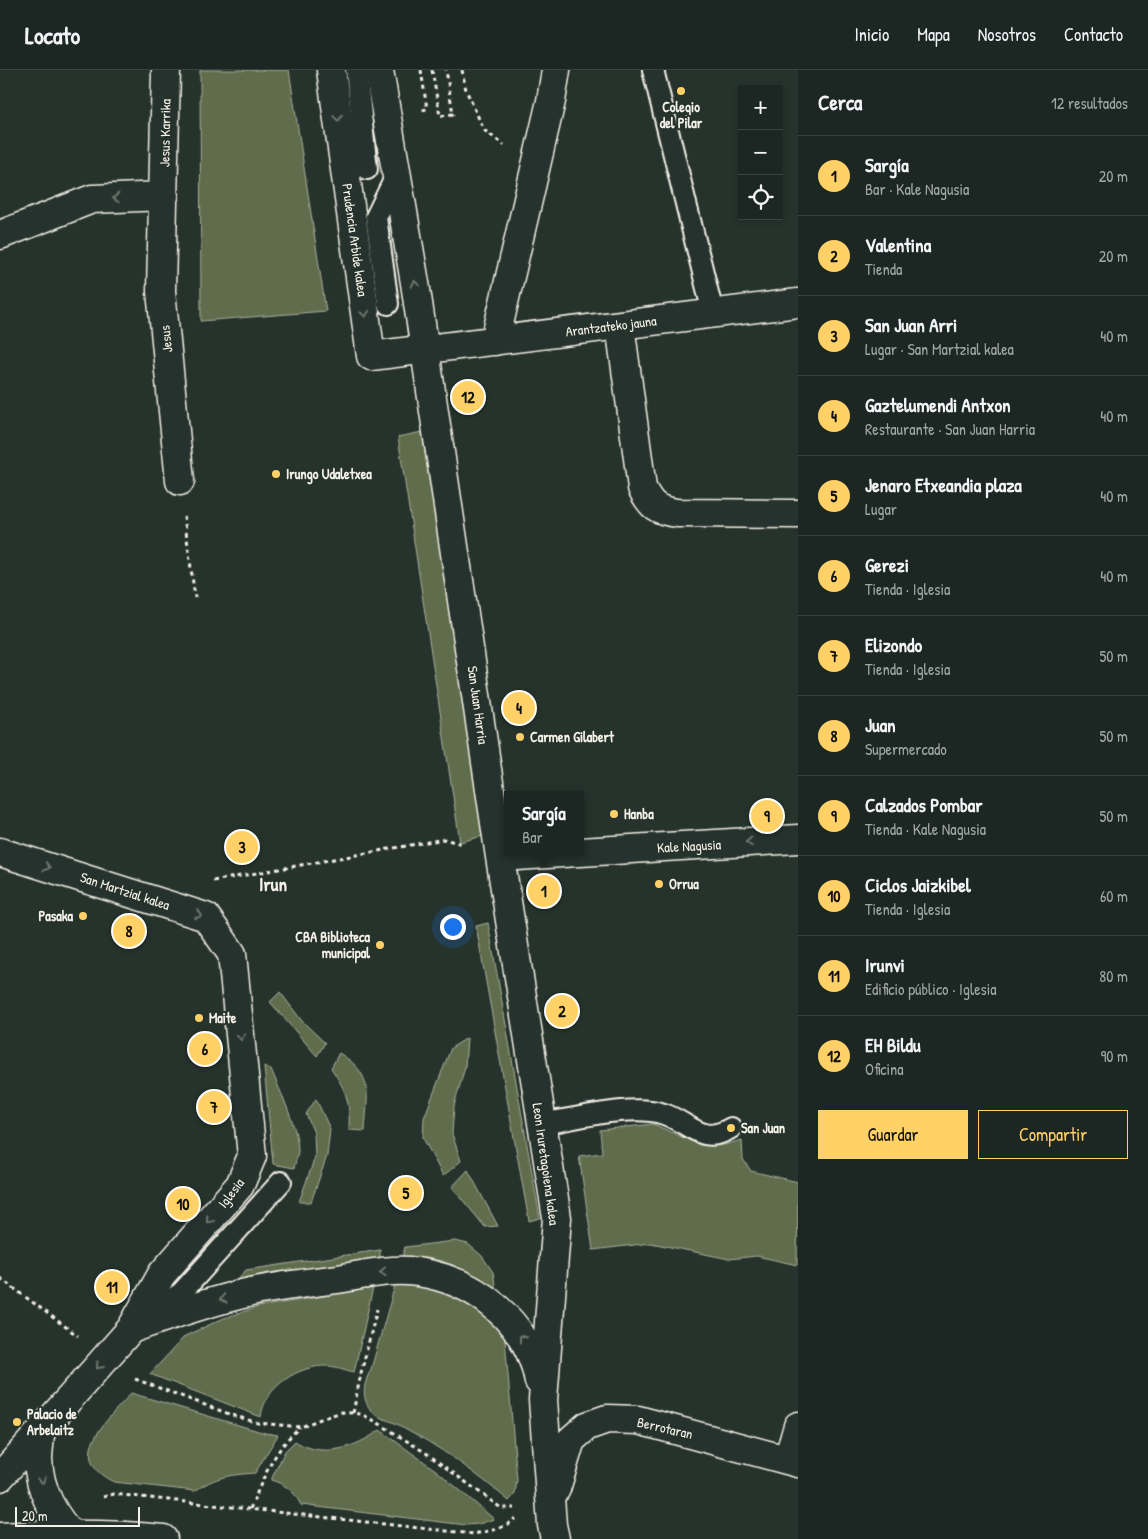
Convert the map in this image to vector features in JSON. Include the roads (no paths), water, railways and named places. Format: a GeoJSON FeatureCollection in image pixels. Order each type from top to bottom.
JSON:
{"type":"FeatureCollection","features":[{"type":"Feature","properties":{"kind":"street","name":"Jesus Karrika"},"geometry":{"type":"LineString","coordinates":[[164,196],[166,70]]}},
{"type":"Feature","properties":{"kind":"street","name":"Prudencia Arbide kalea"},"geometry":{"type":"LineString","coordinates":[[331,70],[371,356],[425,349]]}},
{"type":"Feature","properties":{"kind":"street"},"geometry":{"type":"LineString","coordinates":[[379,70],[425,349]]}},
{"type":"Feature","properties":{"kind":"street"},"geometry":{"type":"LineString","coordinates":[[495,341],[551,102],[556,70]]}},
{"type":"Feature","properties":{"kind":"street"},"geometry":{"type":"LineString","coordinates":[[0,235],[92,199],[164,196]]}},
{"type":"Feature","properties":{"kind":"street","name":"Jesus"},"geometry":{"type":"LineString","coordinates":[[164,196],[161,291],[180,481]]}},
{"type":"Feature","properties":{"kind":"street","name":"Arantzateko jauna"},"geometry":{"type":"LineString","coordinates":[[425,349],[798,303]]}},
{"type":"Feature","properties":{"kind":"street"},"geometry":{"type":"LineString","coordinates":[[620,326],[642,488],[648,502],[661,511],[798,514]]}},
{"type":"Feature","properties":{"kind":"street","name":"San Juan Harria"},"geometry":{"type":"LineString","coordinates":[[425,349],[500,857]]}},
{"type":"Feature","properties":{"kind":"street","name":"Kale Nagusia"},"geometry":{"type":"LineString","coordinates":[[584,852],[798,839]]}},
{"type":"Feature","properties":{"kind":"street","name":"San Martzial kalea"},"geometry":{"type":"LineString","coordinates":[[0,852],[206,917],[232,954]]}},
{"type":"Feature","properties":{"kind":"street","name":"Kale Nagusia"},"geometry":{"type":"LineString","coordinates":[[500,857],[516,856]]}},
{"type":"Feature","properties":{"kind":"street","name":"Leon Iruretagoiena kalea"},"geometry":{"type":"LineString","coordinates":[[500,857],[557,1218],[543,1400],[552,1525],[555,1539]]}},
{"type":"Feature","properties":{"kind":"street","name":"Iglesia"},"geometry":{"type":"LineString","coordinates":[[0,1477],[131,1329],[162,1274],[240,1185],[252,1156],[232,954]]}},
{"type":"Feature","properties":{"kind":"street"},"geometry":{"type":"LineString","coordinates":[[131,1329],[190,1308],[251,1292],[386,1271],[415,1271],[443,1276],[469,1287],[492,1303],[512,1323],[528,1346],[538,1373],[543,1400]]}},
{"type":"Feature","properties":{"kind":"street","name":"Berrotaran"},"geometry":{"type":"LineString","coordinates":[[551,1503],[572,1440],[587,1426],[607,1419],[638,1420],[793,1461]]}},
{"type":"Feature","properties":{"kind":"street"},"geometry":{"type":"LineString","coordinates":[[793,1461],[798,1426]]}},
{"type":"Feature","properties":{"kind":"street"},"geometry":{"type":"LineString","coordinates":[[40,1432],[38,1459],[42,1485],[52,1510],[73,1537]]}},
{"type":"Feature","properties":{"kind":"street","name":"Leon Iruretagoiena kalea"},"geometry":{"type":"LineString","coordinates":[[536,1539],[545,1523],[551,1503]]}},
{"type":"Feature","properties":{"kind":"street"},"geometry":{"type":"LineString","coordinates":[[0,1537],[144,1537],[162,1539]]}},
{"type":"Feature","properties":{"kind":"lane"},"geometry":{"type":"LineString","coordinates":[[356,70],[367,169]]}},
{"type":"Feature","properties":{"kind":"lane"},"geometry":{"type":"LineString","coordinates":[[653,70],[713,313]]}},
{"type":"Feature","properties":{"kind":"lane"},"geometry":{"type":"LineString","coordinates":[[388,304],[376,217],[397,174]]}},
{"type":"Feature","properties":{"kind":"lane"},"geometry":{"type":"LineString","coordinates":[[541,1124],[623,1111],[641,1110],[664,1114],[693,1131],[706,1135],[721,1134],[731,1128]]}},
{"type":"Feature","properties":{"kind":"lane"},"geometry":{"type":"LineString","coordinates":[[131,1329],[182,1292],[281,1182]]}},
{"type":"Feature","properties":{"kind":"place","name":"Colegio del Pilar"},"geometry":{"type":"Point","coordinates":[681,91]}},
{"type":"Feature","properties":{"kind":"place","name":"EH Bildu"},"geometry":{"type":"Point","coordinates":[468,397]}},
{"type":"Feature","properties":{"kind":"place","name":"Irungo Udaletxea"},"geometry":{"type":"Point","coordinates":[276,474]}},
{"type":"Feature","properties":{"kind":"place","name":"Gaztelumendi Antxon"},"geometry":{"type":"Point","coordinates":[519,708]}},
{"type":"Feature","properties":{"kind":"place","name":"Carmen Gilabert"},"geometry":{"type":"Point","coordinates":[520,737]}},
{"type":"Feature","properties":{"kind":"place","name":"Hanba"},"geometry":{"type":"Point","coordinates":[614,814]}},
{"type":"Feature","properties":{"kind":"place","name":"Calzados Pombar"},"geometry":{"type":"Point","coordinates":[767,816]}},
{"type":"Feature","properties":{"kind":"place","name":"San Juan Arri"},"geometry":{"type":"Point","coordinates":[242,847]}},
{"type":"Feature","properties":{"kind":"place","name":"Orrua"},"geometry":{"type":"Point","coordinates":[659,884]}},
{"type":"Feature","properties":{"kind":"place","name":"Sargía"},"geometry":{"type":"Point","coordinates":[544,891]}},
{"type":"Feature","properties":{"kind":"place","name":"Pasaka"},"geometry":{"type":"Point","coordinates":[83,916]}},
{"type":"Feature","properties":{"kind":"place","name":"Juan"},"geometry":{"type":"Point","coordinates":[129,931]}},
{"type":"Feature","properties":{"kind":"place","name":"CBA Biblioteca municipal"},"geometry":{"type":"Point","coordinates":[380,945]}},
{"type":"Feature","properties":{"kind":"place","name":"Valentina"},"geometry":{"type":"Point","coordinates":[562,1011]}},
{"type":"Feature","properties":{"kind":"place","name":"Maite"},"geometry":{"type":"Point","coordinates":[199,1018]}},
{"type":"Feature","properties":{"kind":"place","name":"Gerezi"},"geometry":{"type":"Point","coordinates":[205,1049]}},
{"type":"Feature","properties":{"kind":"place","name":"Elizondo"},"geometry":{"type":"Point","coordinates":[214,1107]}},
{"type":"Feature","properties":{"kind":"place","name":"San Juan"},"geometry":{"type":"Point","coordinates":[731,1128]}},
{"type":"Feature","properties":{"kind":"place","name":"Jenaro Etxeandia plaza"},"geometry":{"type":"Point","coordinates":[406,1193]}},
{"type":"Feature","properties":{"kind":"place","name":"Ciclos Jaizkibel"},"geometry":{"type":"Point","coordinates":[183,1204]}},
{"type":"Feature","properties":{"kind":"place","name":"Irunvi"},"geometry":{"type":"Point","coordinates":[112,1287]}},
{"type":"Feature","properties":{"kind":"place","name":"Palacio de Arbelaitz"},"geometry":{"type":"Point","coordinates":[17,1422]}},
{"type":"Feature","properties":{"kind":"district","name":"Irun"},"geometry":{"type":"Point","coordinates":[273,884]}}]}
